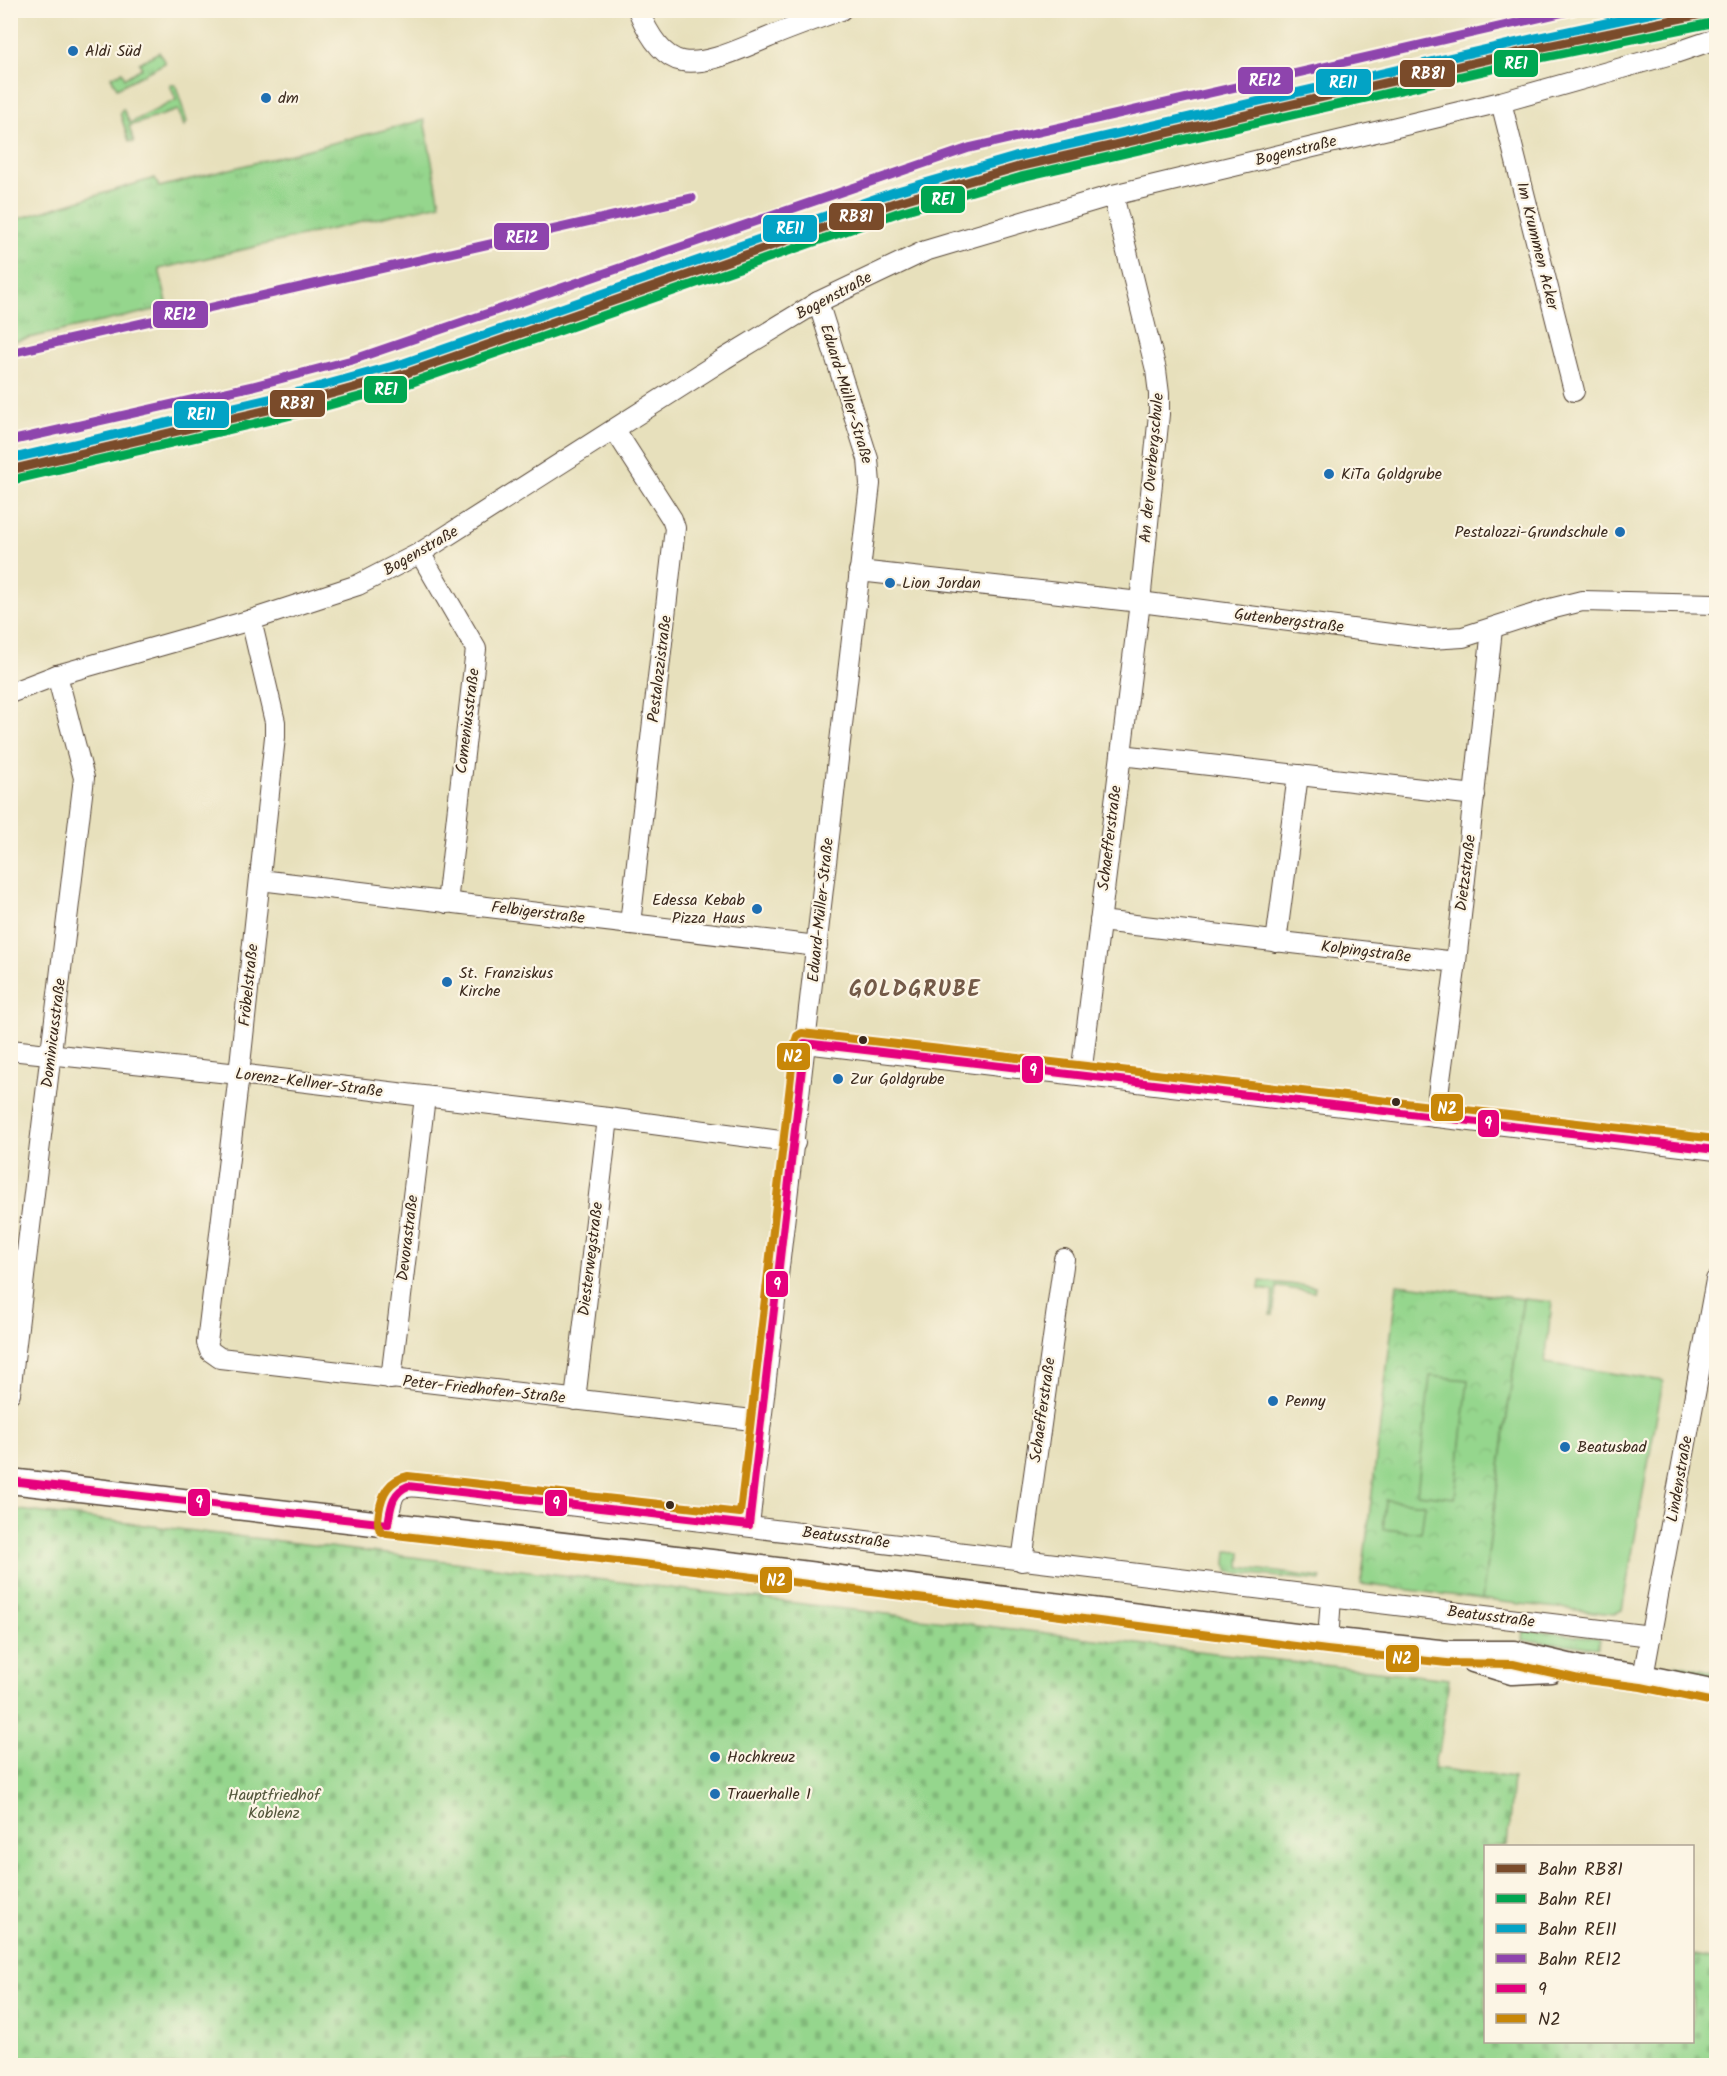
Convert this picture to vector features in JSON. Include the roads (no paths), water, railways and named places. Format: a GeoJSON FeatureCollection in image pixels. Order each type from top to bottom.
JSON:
{"type":"FeatureCollection","features":[{"type":"Feature","properties":{"kind":"street"},"geometry":{"type":"LineString","coordinates":[[638,10],[651,35],[663,51],[681,61],[698,61],[720,56],[841,10]]}},
{"type":"Feature","properties":{"kind":"street","name":"Bogenstraße"},"geometry":{"type":"LineString","coordinates":[[10,693],[57,675],[251,620],[358,585],[420,553],[724,359],[818,302],[925,251],[1113,195],[1501,102],[1675,54],[1716,39]]}},
{"type":"Feature","properties":{"kind":"street","name":"Im Krummen Acker"},"geometry":{"type":"LineString","coordinates":[[1501,102],[1574,391]]}},
{"type":"Feature","properties":{"kind":"street","name":"An der Overbergschule"},"geometry":{"type":"LineString","coordinates":[[1113,195],[1160,394],[1140,602]]}},
{"type":"Feature","properties":{"kind":"street","name":"Eduard-Müller-Straße"},"geometry":{"type":"LineString","coordinates":[[749,1525],[870,484],[868,459],[818,302]]}},
{"type":"Feature","properties":{"kind":"street","name":"Pestalozzistraße"},"geometry":{"type":"LineString","coordinates":[[615,430],[672,519],[675,528],[630,924]]}},
{"type":"Feature","properties":{"kind":"street","name":"Comeniusstraße"},"geometry":{"type":"LineString","coordinates":[[420,553],[476,649],[447,903]]}},
{"type":"Feature","properties":{"kind":"street","name":"Gutenbergstraße"},"geometry":{"type":"LineString","coordinates":[[859,571],[1140,602],[1430,639],[1463,637],[1550,609],[1582,602],[1716,604]]}},
{"type":"Feature","properties":{"kind":"street","name":"Schaefferstraße"},"geometry":{"type":"LineString","coordinates":[[1081,1075],[1140,602]]}},
{"type":"Feature","properties":{"kind":"street","name":"Fröbelstraße"},"geometry":{"type":"LineString","coordinates":[[210,1351],[207,1343],[239,1074],[275,722],[251,620]]}},
{"type":"Feature","properties":{"kind":"street","name":"Dietzstraße"},"geometry":{"type":"LineString","coordinates":[[1435,1117],[1476,795],[1492,629]]}},
{"type":"Feature","properties":{"kind":"street","name":"Dominicusstraße"},"geometry":{"type":"LineString","coordinates":[[10,1393],[84,778],[57,675]]}},
{"type":"Feature","properties":{"kind":"street"},"geometry":{"type":"LineString","coordinates":[[1121,755],[1476,795]]}},
{"type":"Feature","properties":{"kind":"street"},"geometry":{"type":"LineString","coordinates":[[1276,942],[1298,776]]}},
{"type":"Feature","properties":{"kind":"street","name":"Felbigerstraße"},"geometry":{"type":"LineString","coordinates":[[260,880],[817,945]]}},
{"type":"Feature","properties":{"kind":"street","name":"Kolpingstraße"},"geometry":{"type":"LineString","coordinates":[[1100,921],[1456,963]]}},
{"type":"Feature","properties":{"kind":"street"},"geometry":{"type":"LineString","coordinates":[[806,1043],[1716,1150]]}},
{"type":"Feature","properties":{"kind":"street","name":"Lorenz-Kellner-Straße"},"geometry":{"type":"LineString","coordinates":[[10,1050],[239,1074],[795,1143]]}},
{"type":"Feature","properties":{"kind":"street","name":"Devorastraße"},"geometry":{"type":"LineString","coordinates":[[391,1379],[425,1097]]}},
{"type":"Feature","properties":{"kind":"street","name":"Diesterwegstraße"},"geometry":{"type":"LineString","coordinates":[[574,1400],[608,1118]]}},
{"type":"Feature","properties":{"kind":"street","name":"Schaefferstraße"},"geometry":{"type":"LineString","coordinates":[[1022,1561],[1064,1259]]}},
{"type":"Feature","properties":{"kind":"street","name":"Lindenstraße"},"geometry":{"type":"LineString","coordinates":[[1643,1677],[1716,1280]]}},
{"type":"Feature","properties":{"kind":"street","name":"Peter-Friedhofen-Straße"},"geometry":{"type":"LineString","coordinates":[[210,1351],[220,1358],[761,1421]]}},
{"type":"Feature","properties":{"kind":"street","name":"Beatusstraße"},"geometry":{"type":"LineString","coordinates":[[10,1481],[746,1566],[1328,1640],[1448,1653],[1514,1653],[1581,1669],[1643,1677],[1716,1692]]}},
{"type":"Feature","properties":{"kind":"street","name":"Beatusstraße"},"geometry":{"type":"LineString","coordinates":[[388,1524],[393,1495],[397,1490],[408,1486],[749,1525],[1022,1561],[1651,1636]]}},
{"type":"Feature","properties":{"kind":"street"},"geometry":{"type":"LineString","coordinates":[[1328,1640],[1331,1598]]}},
{"type":"Feature","properties":{"kind":"rail line","name":"RE12"},"geometry":{"type":"LineString","coordinates":[[10,441],[253,386],[352,360],[969,148],[1573,10]]}},
{"type":"Feature","properties":{"kind":"rail line","name":"RE11"},"geometry":{"type":"LineString","coordinates":[[10,459],[299,392],[404,363],[894,192],[1015,157],[1667,10]]}},
{"type":"Feature","properties":{"kind":"rail line","name":"RB81"},"geometry":{"type":"LineString","coordinates":[[10,470],[302,402],[407,373],[897,202],[1018,167],[1538,48],[1716,11]]}},
{"type":"Feature","properties":{"kind":"rail line","name":"RE1"},"geometry":{"type":"LineString","coordinates":[[12,480],[304,412],[410,383],[900,212],[1021,177],[1540,58],[1716,22]]}},
{"type":"Feature","properties":{"kind":"rail line","name":"RE12"},"geometry":{"type":"LineString","coordinates":[[10,353],[692,198]]}},
{"type":"Feature","properties":{"kind":"place","name":"Aldi Süd"},"geometry":{"type":"Point","coordinates":[73,51]}},
{"type":"Feature","properties":{"kind":"place","name":"dm"},"geometry":{"type":"Point","coordinates":[266,98]}},
{"type":"Feature","properties":{"kind":"place","name":"KiTa Goldgrube"},"geometry":{"type":"Point","coordinates":[1329,474]}},
{"type":"Feature","properties":{"kind":"place","name":"Pestalozzi-Grundschule"},"geometry":{"type":"Point","coordinates":[1620,532]}},
{"type":"Feature","properties":{"kind":"place","name":"Lion Jordan"},"geometry":{"type":"Point","coordinates":[890,583]}},
{"type":"Feature","properties":{"kind":"place","name":"Edessa Kebab Pizza Haus"},"geometry":{"type":"Point","coordinates":[757,909]}},
{"type":"Feature","properties":{"kind":"place","name":"St. Franziskus Kirche"},"geometry":{"type":"Point","coordinates":[447,982]}},
{"type":"Feature","properties":{"kind":"place","name":"Zur Goldgrube"},"geometry":{"type":"Point","coordinates":[838,1079]}},
{"type":"Feature","properties":{"kind":"place","name":"Penny"},"geometry":{"type":"Point","coordinates":[1273,1401]}},
{"type":"Feature","properties":{"kind":"place","name":"Beatusbad"},"geometry":{"type":"Point","coordinates":[1565,1447]}},
{"type":"Feature","properties":{"kind":"place","name":"Hochkreuz"},"geometry":{"type":"Point","coordinates":[715,1757]}},
{"type":"Feature","properties":{"kind":"place","name":"Trauerhalle 1"},"geometry":{"type":"Point","coordinates":[715,1794]}},
{"type":"Feature","properties":{"kind":"district","name":"GOLDGRUBE"},"geometry":{"type":"Point","coordinates":[915,990]}},
{"type":"Feature","properties":{"kind":"park label","name":"Hauptfriedhof Koblenz"},"geometry":{"type":"Point","coordinates":[274,1804]}}]}
